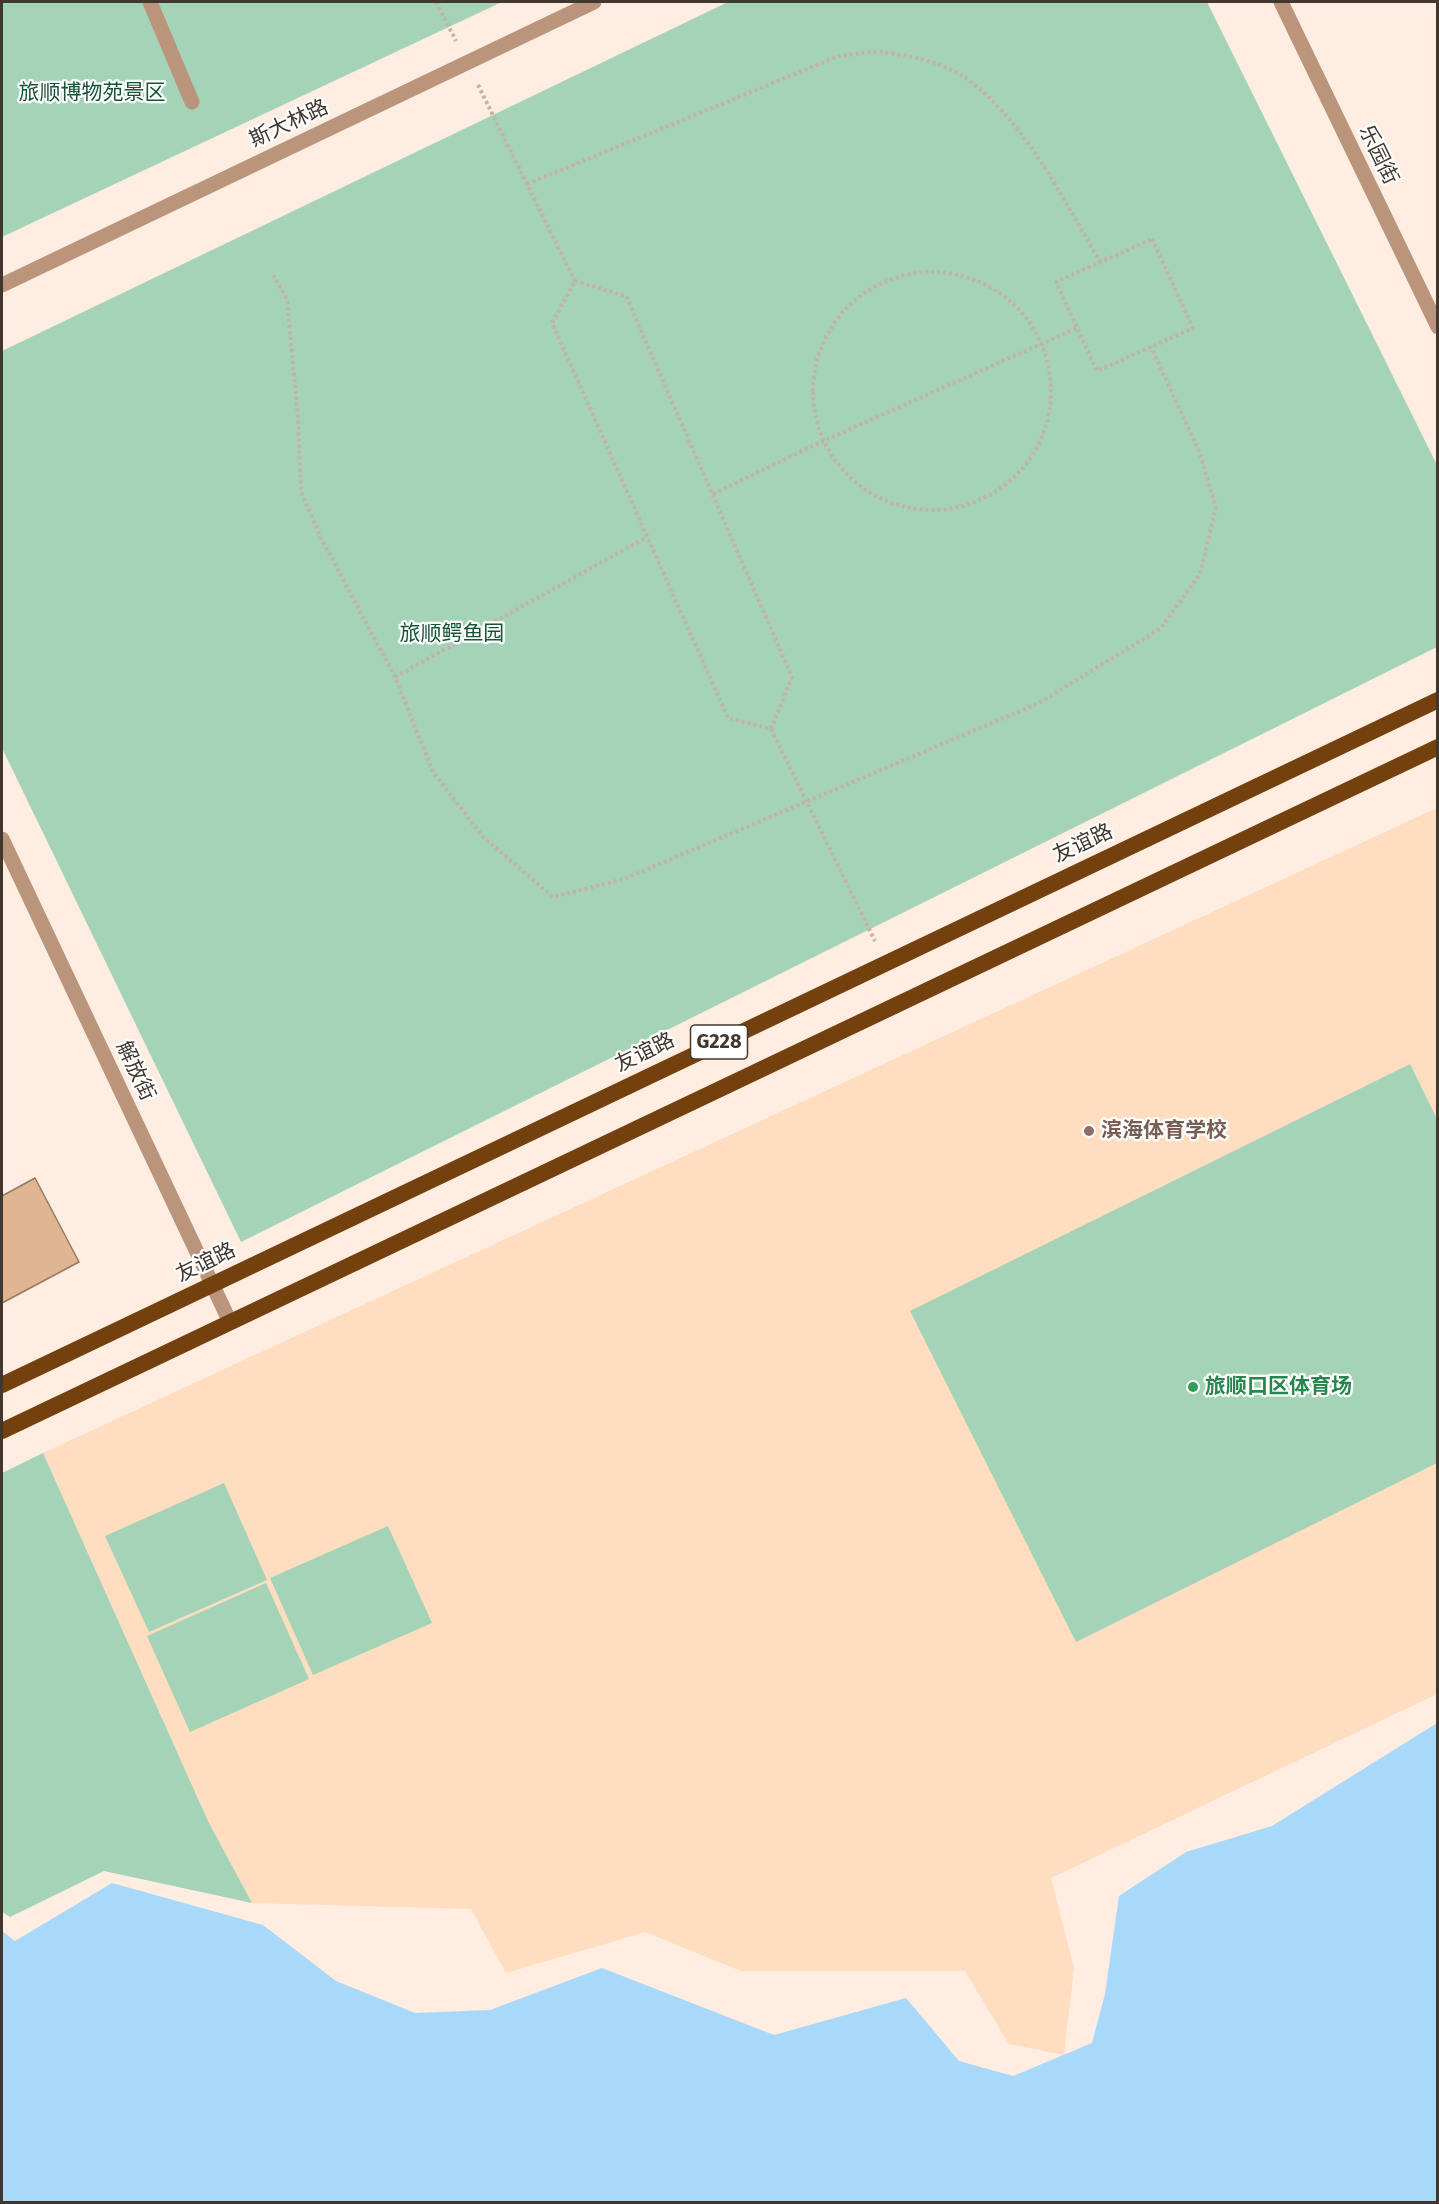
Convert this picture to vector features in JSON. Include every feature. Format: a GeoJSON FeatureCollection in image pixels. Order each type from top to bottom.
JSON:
{"type":"FeatureCollection","features":[{"type":"Feature","properties":{"kind":"highway","name":"友谊路"},"geometry":{"type":"LineString","coordinates":[[2,1385],[1437,700]]}},
{"type":"Feature","properties":{"kind":"highway","name":"G228"},"geometry":{"type":"LineString","coordinates":[[2,1431],[1437,747]]}},
{"type":"Feature","properties":{"kind":"street"},"geometry":{"type":"LineString","coordinates":[[150,2],[192,102]]}},
{"type":"Feature","properties":{"kind":"street","name":"斯大林路"},"geometry":{"type":"LineString","coordinates":[[2,285],[594,2]]}},
{"type":"Feature","properties":{"kind":"street","name":"乐园街"},"geometry":{"type":"LineString","coordinates":[[1281,2],[1437,327]]}},
{"type":"Feature","properties":{"kind":"street","name":"解放街"},"geometry":{"type":"LineString","coordinates":[[2,839],[230,1322]]}},
{"type":"Feature","properties":{"kind":"path"},"geometry":{"type":"LineString","coordinates":[[436,2],[575,281],[626,296],[792,677],[771,729],[886,963]]}},
{"type":"Feature","properties":{"kind":"path"},"geometry":{"type":"LineString","coordinates":[[527,184],[836,57],[879,52],[923,60],[959,75],[988,97],[1035,153],[1100,262]]}},
{"type":"Feature","properties":{"kind":"path"},"geometry":{"type":"LineString","coordinates":[[1152,238],[1193,328],[1097,372],[1056,282],[1100,262],[1152,238]]}},
{"type":"Feature","properties":{"kind":"path"},"geometry":{"type":"LineString","coordinates":[[912,273],[962,275],[1000,292],[1030,321],[1042,342],[1053,383],[1041,442],[1018,476],[973,504],[931,512],[882,500],[848,477],[823,441],[812,401],[817,357],[836,320],[873,287],[912,273]]}},
{"type":"Feature","properties":{"kind":"path"},"geometry":{"type":"LineString","coordinates":[[273,275],[286,299],[298,418],[301,492],[321,538],[395,677],[433,772],[483,837],[554,897],[624,879],[1039,703],[1160,629],[1200,574],[1216,507],[1199,451],[1151,347]]}},
{"type":"Feature","properties":{"kind":"path"},"geometry":{"type":"LineString","coordinates":[[575,281],[552,323],[728,718],[771,729]]}},
{"type":"Feature","properties":{"kind":"path"},"geometry":{"type":"LineString","coordinates":[[712,494],[823,441],[1077,328]]}},
{"type":"Feature","properties":{"kind":"path"},"geometry":{"type":"LineString","coordinates":[[395,677],[647,537]]}},
{"type":"Feature","properties":{"kind":"shaded area","name":"滨海体育学校"},"geometry":{"type":"Polygon","coordinates":[[[1437,808],[1437,1694],[1051,1878],[1074,1968],[1064,2055],[1009,2044],[965,1971],[741,1971],[645,1932],[506,1973],[471,1909],[252,1903],[208,1821],[43,1453],[1437,808]]]}},
{"type":"Feature","properties":{"kind":"green space","name":"旅顺博物苑景区"},"geometry":{"type":"Polygon","coordinates":[[[2,2],[502,2],[2,237],[2,2]]]}},
{"type":"Feature","properties":{"kind":"green space","name":"旅顺鳄鱼园"},"geometry":{"type":"Polygon","coordinates":[[[728,2],[1207,2],[1437,465],[1437,647],[241,1242],[2,748],[2,351],[728,2]]]}},
{"type":"Feature","properties":{"kind":"green space","name":"旅顺口区体育场"},"geometry":{"type":"Polygon","coordinates":[[[1410,1064],[1437,1119],[1437,1463],[1076,1642],[910,1311],[1410,1064]]]}},
{"type":"Feature","properties":{"kind":"green space"},"geometry":{"type":"Polygon","coordinates":[[[43,1453],[208,1821],[252,1903],[104,1871],[10,1917],[2,1912],[2,1473],[43,1453]]]}},
{"type":"Feature","properties":{"kind":"green space"},"geometry":{"type":"Polygon","coordinates":[[[224,1483],[267,1580],[149,1632],[105,1536],[224,1483]]]}},
{"type":"Feature","properties":{"kind":"green space"},"geometry":{"type":"Polygon","coordinates":[[[388,1526],[432,1623],[313,1675],[270,1578],[388,1526]]]}},
{"type":"Feature","properties":{"kind":"green space"},"geometry":{"type":"Polygon","coordinates":[[[266,1583],[309,1679],[190,1732],[147,1636],[266,1583]]]}},
{"type":"Feature","properties":{"kind":"water"},"geometry":{"type":"Polygon","coordinates":[[[1437,1723],[1437,2202],[2,2202],[2,1931],[15,1941],[112,1883],[263,1925],[336,1981],[415,2013],[490,2010],[602,1968],[774,2035],[906,1998],[959,2061],[1013,2076],[1092,2043],[1105,1994],[1119,1896],[1186,1852],[1272,1826],[1437,1723]]]}},
{"type":"Feature","properties":{"kind":"building"},"geometry":{"type":"Polygon","coordinates":[[[35,1178],[79,1262],[2,1303],[2,1196],[35,1178]]]}},
{"type":"Feature","properties":{"kind":"place","name":"滨海体育学校"},"geometry":{"type":"Point","coordinates":[1089,1131]}},
{"type":"Feature","properties":{"kind":"place","name":"旅顺口区体育场"},"geometry":{"type":"Point","coordinates":[1193,1387]}}]}
